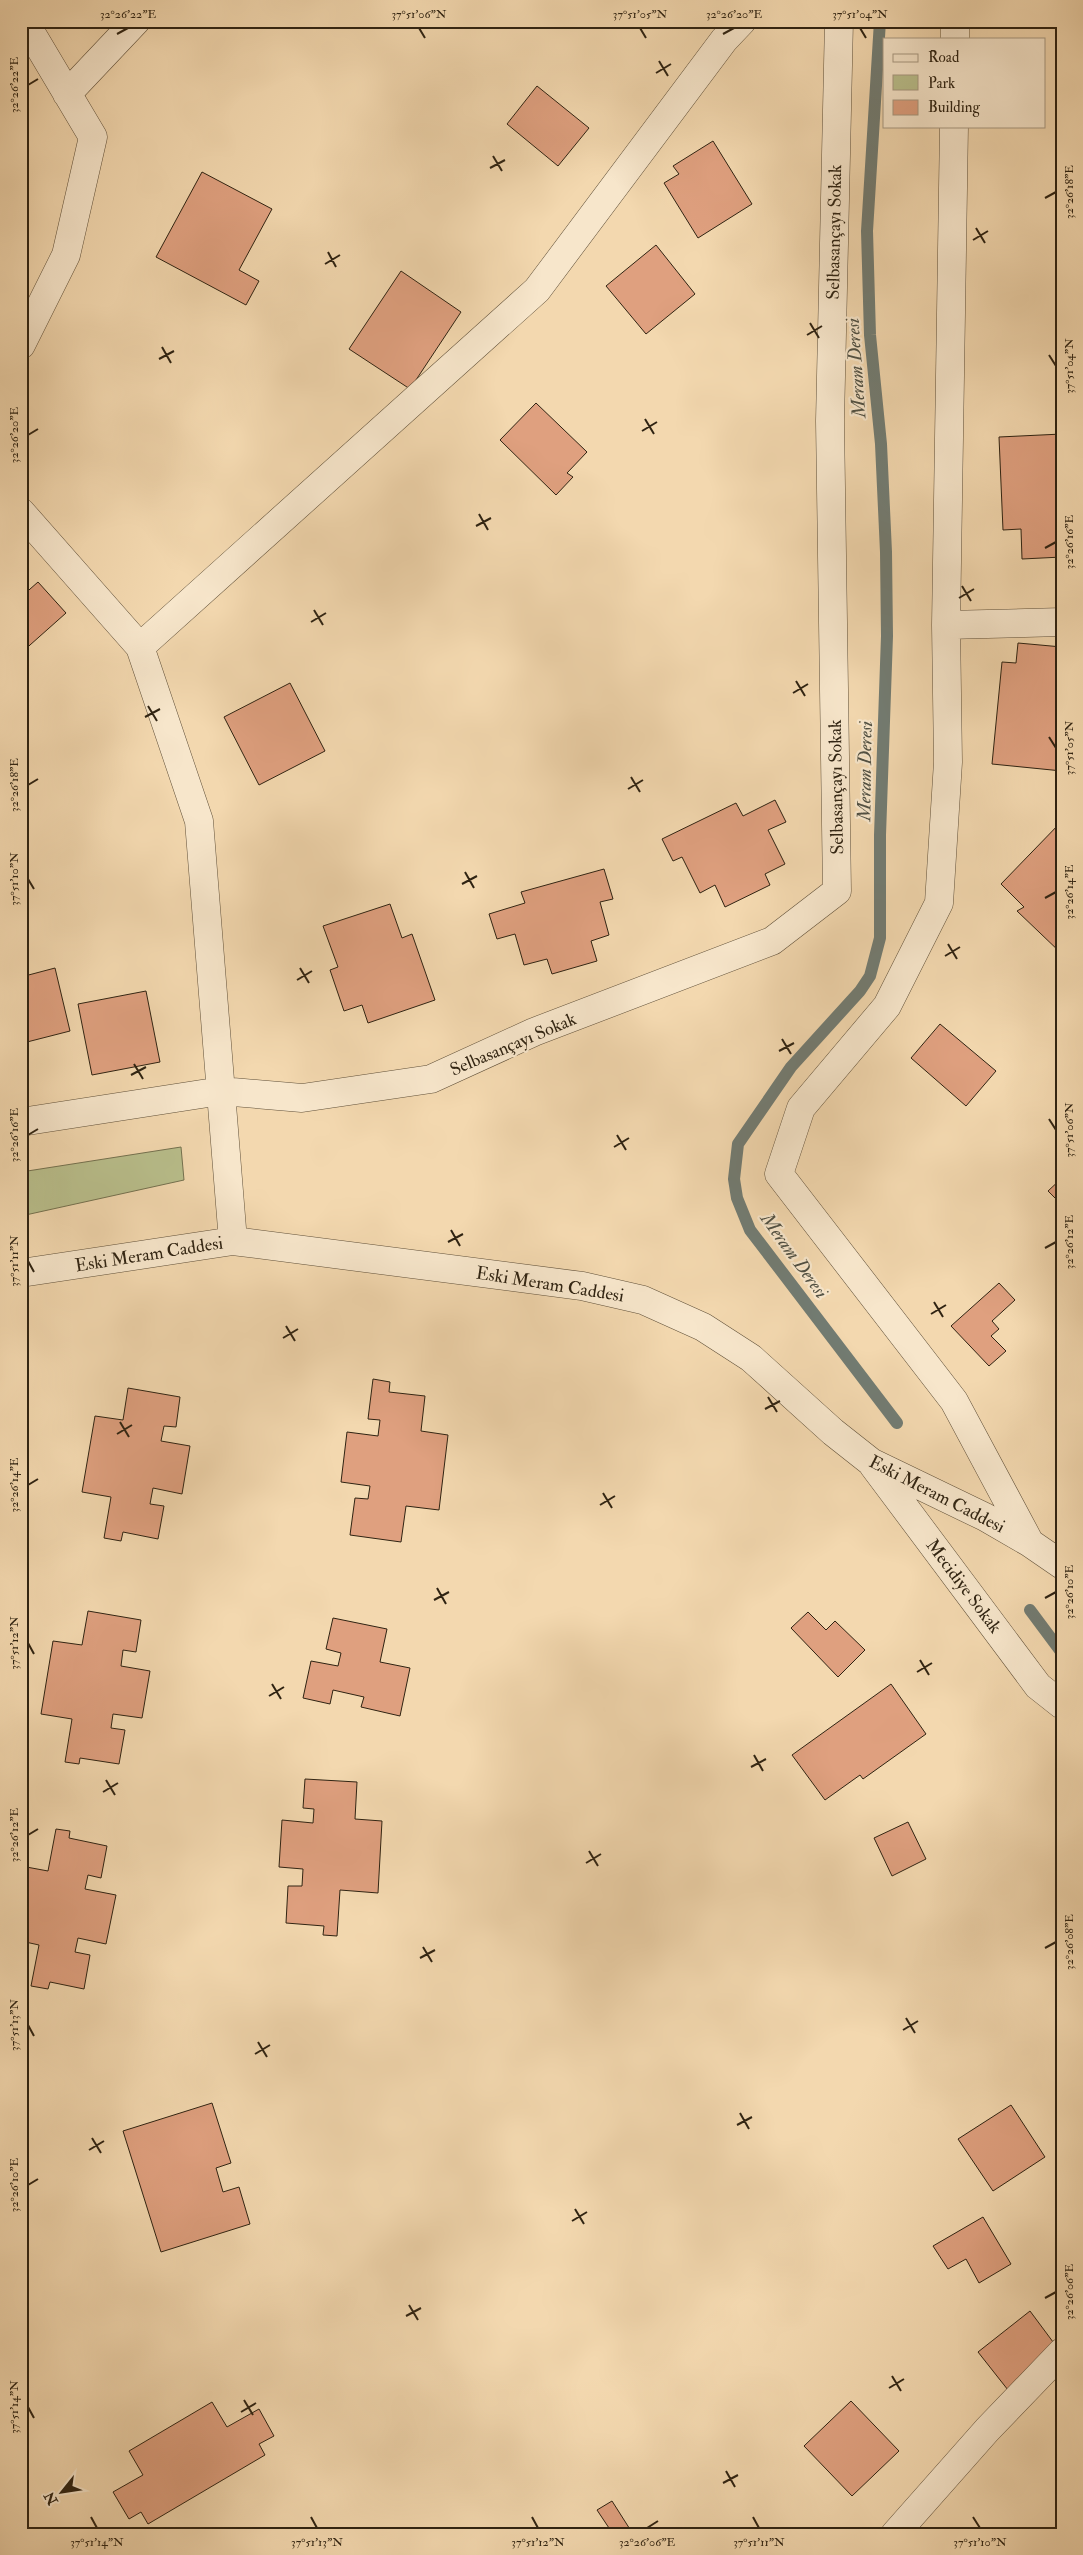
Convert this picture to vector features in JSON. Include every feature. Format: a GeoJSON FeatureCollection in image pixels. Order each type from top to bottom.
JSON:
{"type":"FeatureCollection","features":[{"type":"Feature","properties":{"kind":"street"},"geometry":{"type":"LineString","coordinates":[[21,345],[66,255],[92,137],[24,21]]}},
{"type":"Feature","properties":{"kind":"street"},"geometry":{"type":"LineString","coordinates":[[67,94],[136,21]]}},
{"type":"Feature","properties":{"kind":"street"},"geometry":{"type":"LineString","coordinates":[[140,647],[537,290],[724,40],[742,21]]}},
{"type":"Feature","properties":{"kind":"street","name":"Selbasançayı Sokak"},"geometry":{"type":"LineString","coordinates":[[221,1092],[302,1098],[431,1079],[534,1032],[772,941],[837,891],[830,421],[839,21]]}},
{"type":"Feature","properties":{"kind":"street"},"geometry":{"type":"LineString","coordinates":[[955,21],[955,38]]}},
{"type":"Feature","properties":{"kind":"street"},"geometry":{"type":"LineString","coordinates":[[954,128],[946,625],[948,762],[939,904],[887,1006],[801,1108],[779,1174],[954,1401],[1030,1543]]}},
{"type":"Feature","properties":{"kind":"street"},"geometry":{"type":"LineString","coordinates":[[21,512],[140,647],[199,821],[233,1241]]}},
{"type":"Feature","properties":{"kind":"street"},"geometry":{"type":"LineString","coordinates":[[946,625],[1062,622]]}},
{"type":"Feature","properties":{"kind":"street"},"geometry":{"type":"LineString","coordinates":[[21,1122],[221,1092]]}},
{"type":"Feature","properties":{"kind":"street","name":"Eski Meram Caddesi"},"geometry":{"type":"LineString","coordinates":[[21,1274],[233,1241],[582,1286],[643,1300],[703,1326],[751,1358],[833,1432],[871,1462],[985,1517],[1030,1543],[1062,1565]]}},
{"type":"Feature","properties":{"kind":"street","name":"Mecidiye Sokak"},"geometry":{"type":"LineString","coordinates":[[871,1462],[1038,1686],[1062,1705]]}},
{"type":"Feature","properties":{"kind":"street"},"geometry":{"type":"LineString","coordinates":[[895,2534],[987,2430],[1062,2352]]}},
{"type":"Feature","properties":{"kind":"green space"},"geometry":{"type":"Polygon","coordinates":[[[181,1147],[184,1180],[21,1216],[21,1172],[181,1147]]]}},
{"type":"Feature","properties":{"kind":"building"},"geometry":{"type":"Polygon","coordinates":[[[537,86],[589,128],[558,166],[507,124],[537,86]]]}},
{"type":"Feature","properties":{"kind":"building"},"geometry":{"type":"Polygon","coordinates":[[[713,141],[752,204],[698,238],[664,183],[679,174],[673,166],[713,141]]]}},
{"type":"Feature","properties":{"kind":"building"},"geometry":{"type":"Polygon","coordinates":[[[202,172],[272,209],[239,270],[259,281],[246,305],[156,257],[202,172]]]}},
{"type":"Feature","properties":{"kind":"building"},"geometry":{"type":"Polygon","coordinates":[[[656,245],[695,294],[646,334],[606,286],[656,245]]]}},
{"type":"Feature","properties":{"kind":"building"},"geometry":{"type":"Polygon","coordinates":[[[401,271],[461,312],[410,389],[349,349],[401,271]]]}},
{"type":"Feature","properties":{"kind":"building"},"geometry":{"type":"Polygon","coordinates":[[[536,403],[587,452],[567,473],[573,477],[556,495],[500,440],[536,403]]]}},
{"type":"Feature","properties":{"kind":"building"},"geometry":{"type":"Polygon","coordinates":[[[1062,434],[1062,557],[1022,559],[1021,529],[1003,530],[999,437],[1062,434]]]}},
{"type":"Feature","properties":{"kind":"building"},"geometry":{"type":"Polygon","coordinates":[[[38,582],[66,613],[21,653],[21,597],[38,582]]]}},
{"type":"Feature","properties":{"kind":"building"},"geometry":{"type":"Polygon","coordinates":[[[1018,643],[1062,647],[1062,771],[992,764],[1002,662],[1016,663],[1018,643]]]}},
{"type":"Feature","properties":{"kind":"building"},"geometry":{"type":"Polygon","coordinates":[[[290,683],[325,751],[259,785],[224,717],[290,683]]]}},
{"type":"Feature","properties":{"kind":"building"},"geometry":{"type":"Polygon","coordinates":[[[775,800],[786,822],[768,830],[785,864],[765,874],[770,885],[725,907],[715,885],[700,893],[682,857],[673,861],[662,839],[736,803],[743,816],[775,800]]]}},
{"type":"Feature","properties":{"kind":"building"},"geometry":{"type":"Polygon","coordinates":[[[1062,821],[1062,954],[1017,911],[1024,907],[1001,884],[1062,821]]]}},
{"type":"Feature","properties":{"kind":"building"},"geometry":{"type":"Polygon","coordinates":[[[604,869],[613,899],[600,902],[609,935],[591,941],[597,961],[552,974],[547,959],[524,965],[515,934],[497,939],[489,914],[525,903],[521,892],[604,869]]]}},
{"type":"Feature","properties":{"kind":"building"},"geometry":{"type":"Polygon","coordinates":[[[390,904],[402,938],[412,934],[435,1000],[368,1023],[362,1005],[344,1011],[330,970],[338,967],[323,926],[390,904]]]}},
{"type":"Feature","properties":{"kind":"building"},"geometry":{"type":"Polygon","coordinates":[[[55,968],[70,1031],[27,1042],[21,1020],[21,977],[55,968]]]}},
{"type":"Feature","properties":{"kind":"building"},"geometry":{"type":"Polygon","coordinates":[[[146,991],[160,1062],[92,1075],[78,1004],[146,991]]]}},
{"type":"Feature","properties":{"kind":"building"},"geometry":{"type":"Polygon","coordinates":[[[940,1024],[996,1071],[966,1106],[911,1058],[940,1024]]]}},
{"type":"Feature","properties":{"kind":"building"},"geometry":{"type":"Polygon","coordinates":[[[1062,1178],[1062,1205],[1048,1191],[1062,1178]]]}},
{"type":"Feature","properties":{"kind":"building"},"geometry":{"type":"Polygon","coordinates":[[[999,1283],[1015,1300],[992,1321],[999,1329],[991,1336],[1006,1351],[989,1366],[951,1326],[999,1283]]]}},
{"type":"Feature","properties":{"kind":"building"},"geometry":{"type":"Polygon","coordinates":[[[373,1379],[390,1382],[389,1392],[425,1396],[421,1431],[448,1435],[439,1510],[406,1506],[401,1542],[350,1535],[355,1498],[368,1499],[370,1486],[341,1482],[347,1432],[378,1436],[380,1420],[368,1419],[373,1379]]]}},
{"type":"Feature","properties":{"kind":"building"},"geometry":{"type":"Polygon","coordinates":[[[128,1388],[180,1397],[176,1427],[164,1426],[161,1441],[190,1446],[182,1494],[153,1488],[150,1504],[164,1506],[158,1539],[123,1532],[121,1541],[104,1538],[111,1497],[82,1492],[95,1416],[123,1420],[128,1388]]]}},
{"type":"Feature","properties":{"kind":"building"},"geometry":{"type":"Polygon","coordinates":[[[88,1611],[141,1620],[136,1652],[123,1650],[121,1666],[150,1671],[142,1718],[113,1714],[111,1728],[125,1730],[119,1764],[80,1758],[79,1764],[65,1762],[72,1719],[41,1714],[53,1641],[82,1645],[88,1611]]]}},
{"type":"Feature","properties":{"kind":"building"},"geometry":{"type":"Polygon","coordinates":[[[808,1612],[826,1630],[835,1621],[865,1650],[838,1677],[791,1628],[808,1612]]]}},
{"type":"Feature","properties":{"kind":"building"},"geometry":{"type":"Polygon","coordinates":[[[333,1618],[387,1629],[380,1662],[410,1668],[400,1716],[361,1707],[364,1697],[333,1690],[330,1704],[303,1698],[311,1661],[338,1666],[341,1653],[326,1649],[333,1618]]]}},
{"type":"Feature","properties":{"kind":"building"},"geometry":{"type":"Polygon","coordinates":[[[891,1684],[926,1734],[863,1779],[860,1775],[825,1800],[792,1755],[891,1684]]]}},
{"type":"Feature","properties":{"kind":"building"},"geometry":{"type":"Polygon","coordinates":[[[305,1779],[357,1782],[355,1819],[382,1821],[378,1893],[340,1890],[337,1936],[323,1935],[324,1926],[286,1923],[288,1886],[302,1886],[303,1869],[279,1867],[282,1820],[313,1823],[314,1809],[303,1808],[305,1779]]]}},
{"type":"Feature","properties":{"kind":"building"},"geometry":{"type":"Polygon","coordinates":[[[908,1822],[926,1859],[892,1876],[874,1838],[908,1822]]]}},
{"type":"Feature","properties":{"kind":"building"},"geometry":{"type":"Polygon","coordinates":[[[56,1829],[70,1831],[69,1838],[107,1846],[101,1878],[88,1875],[85,1889],[116,1895],[106,1944],[78,1938],[75,1952],[90,1955],[84,1989],[50,1982],[48,1989],[31,1986],[39,1945],[21,1941],[21,1866],[48,1871],[56,1829]]]}},
{"type":"Feature","properties":{"kind":"building"},"geometry":{"type":"Polygon","coordinates":[[[212,2103],[231,2163],[216,2168],[223,2192],[239,2187],[250,2224],[161,2252],[123,2131],[212,2103]]]}},
{"type":"Feature","properties":{"kind":"building"},"geometry":{"type":"Polygon","coordinates":[[[1011,2105],[1045,2157],[993,2191],[958,2139],[1011,2105]]]}},
{"type":"Feature","properties":{"kind":"building"},"geometry":{"type":"Polygon","coordinates":[[[983,2217],[1011,2264],[979,2283],[966,2259],[948,2269],[933,2246],[983,2217]]]}},
{"type":"Feature","properties":{"kind":"building"},"geometry":{"type":"Polygon","coordinates":[[[1030,2311],[1059,2350],[1008,2390],[978,2352],[1030,2311]]]}},
{"type":"Feature","properties":{"kind":"building"},"geometry":{"type":"Polygon","coordinates":[[[851,2401],[899,2451],[852,2496],[804,2446],[851,2401]]]}},
{"type":"Feature","properties":{"kind":"building"},"geometry":{"type":"Polygon","coordinates":[[[212,2402],[227,2427],[259,2409],[274,2436],[259,2444],[265,2455],[148,2524],[141,2512],[129,2519],[113,2492],[143,2475],[129,2451],[212,2402]]]}},
{"type":"Feature","properties":{"kind":"building"},"geometry":{"type":"Polygon","coordinates":[[[612,2501],[633,2534],[613,2534],[597,2510],[612,2501]]]}},
{"type":"Feature","properties":{"kind":"waterway","name":"Meram Deresi"},"geometry":{"type":"LineString","coordinates":[[880,21],[867,231],[870,335],[881,444],[886,552],[887,636],[880,835],[880,938],[870,976],[860,991],[791,1067],[738,1144],[734,1179],[737,1198],[750,1230],[897,1423]]}},
{"type":"Feature","properties":{"kind":"waterway","name":"Meram Deresi"},"geometry":{"type":"LineString","coordinates":[[1030,1610],[1062,1653]]}}]}
